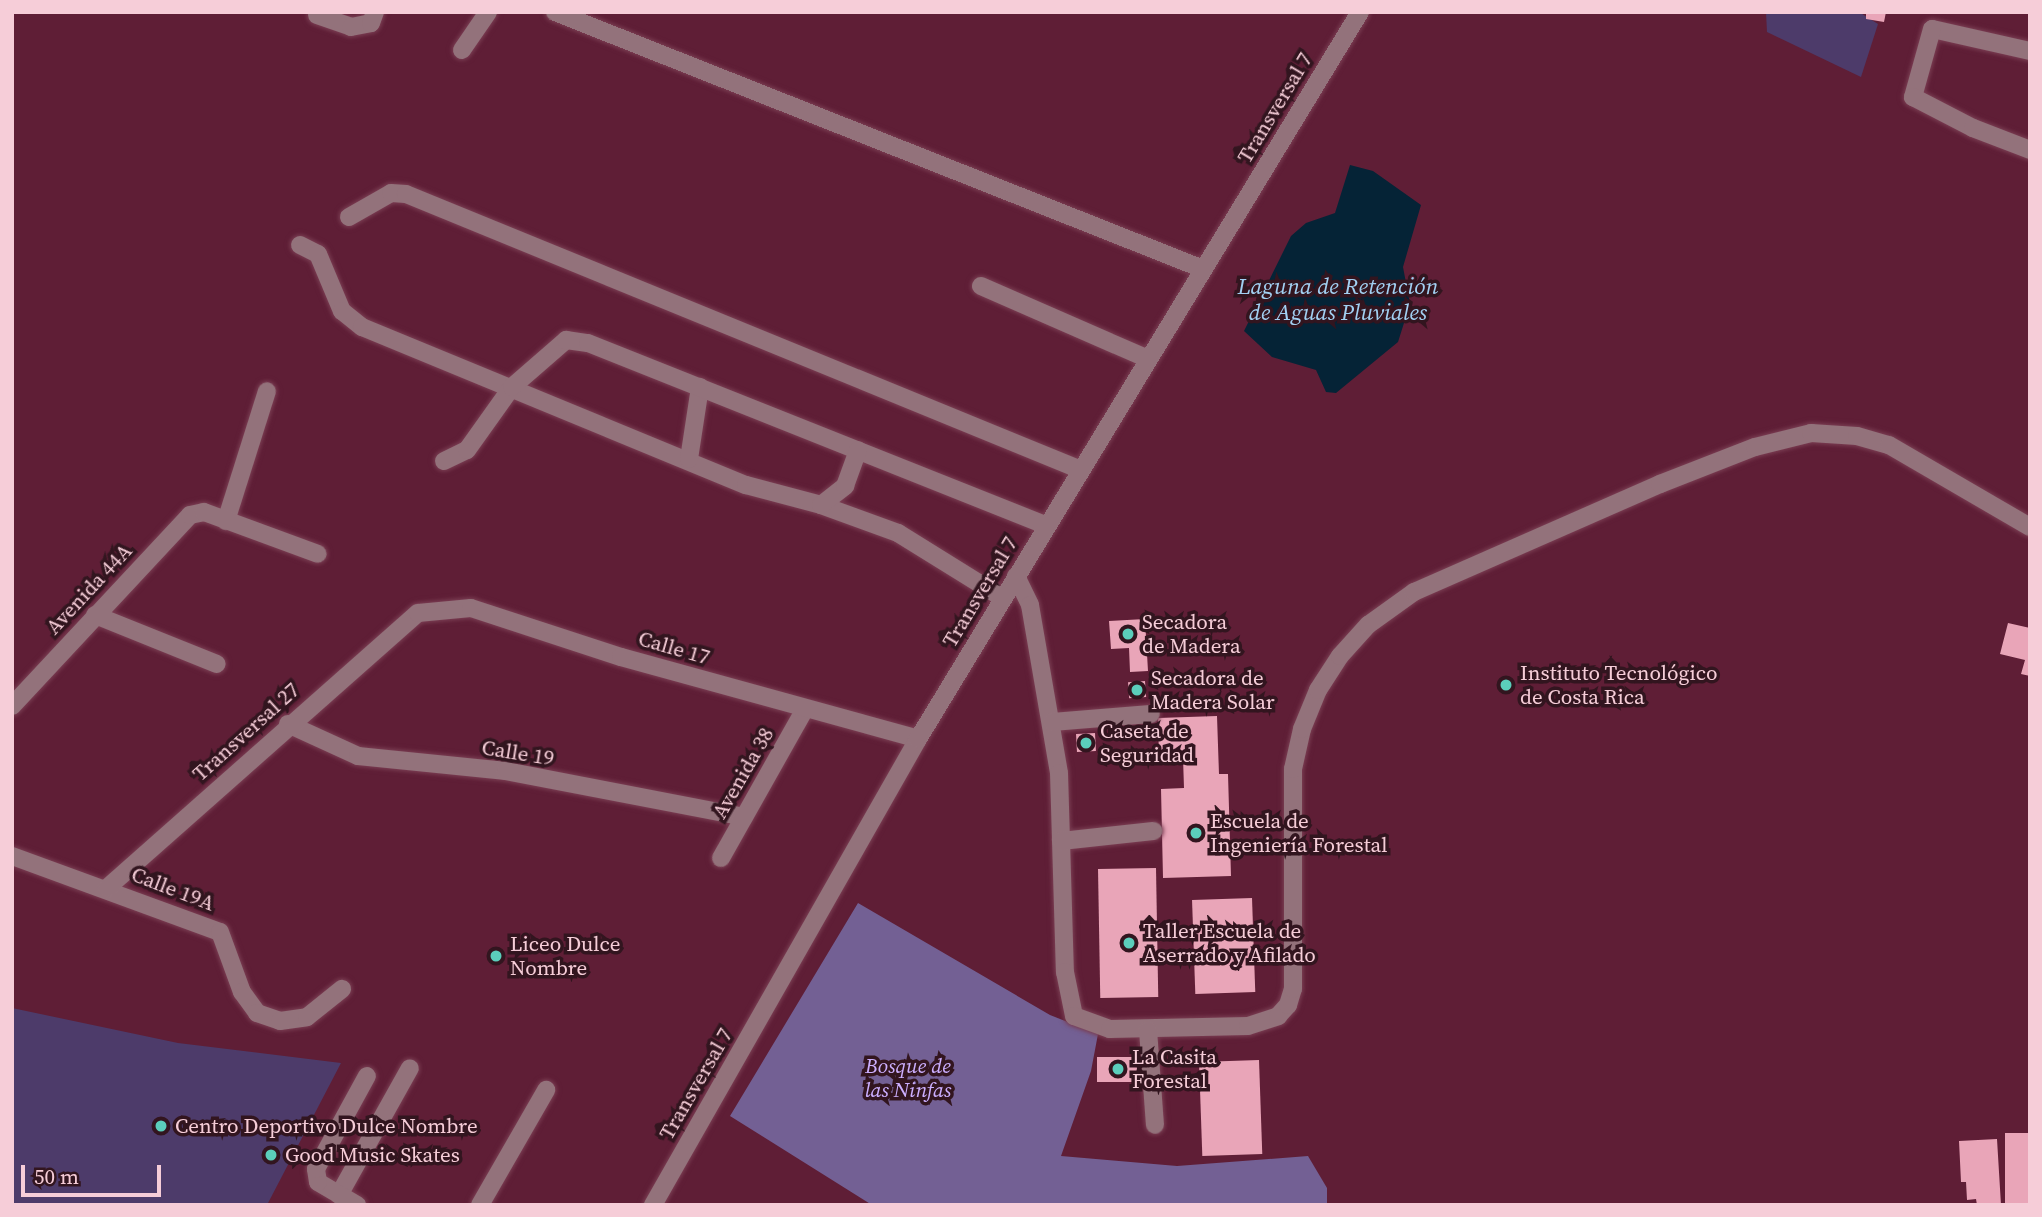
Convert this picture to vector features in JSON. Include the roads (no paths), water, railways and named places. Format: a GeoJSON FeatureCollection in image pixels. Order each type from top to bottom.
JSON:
{"type":"FeatureCollection","features":[{"type":"Feature","properties":{"kind":"street"},"geometry":{"type":"LineString","coordinates":[[317,15],[351,27],[371,23],[375,12]]}},
{"type":"Feature","properties":{"kind":"street"},"geometry":{"type":"LineString","coordinates":[[462,50],[488,12]]}},
{"type":"Feature","properties":{"kind":"street"},"geometry":{"type":"LineString","coordinates":[[555,12],[1203,269]]}},
{"type":"Feature","properties":{"kind":"street","name":"Transversal 7"},"geometry":{"type":"LineString","coordinates":[[653,1205],[918,739],[1355,14]]}},
{"type":"Feature","properties":{"kind":"street"},"geometry":{"type":"LineString","coordinates":[[2030,51],[1932,29],[1913,97],[1973,128],[2030,150]]}},
{"type":"Feature","properties":{"kind":"street"},"geometry":{"type":"LineString","coordinates":[[349,217],[391,192],[406,194],[1081,470]]}},
{"type":"Feature","properties":{"kind":"street"},"geometry":{"type":"LineString","coordinates":[[300,245],[318,254],[342,311],[362,327],[689,459],[746,485],[821,505],[898,533],[1003,598]]}},
{"type":"Feature","properties":{"kind":"street"},"geometry":{"type":"LineString","coordinates":[[981,286],[1149,359]]}},
{"type":"Feature","properties":{"kind":"street"},"geometry":{"type":"LineString","coordinates":[[444,461],[467,450],[512,387],[566,340],[588,343],[1046,525]]}},
{"type":"Feature","properties":{"kind":"street"},"geometry":{"type":"LineString","coordinates":[[689,459],[700,387]]}},
{"type":"Feature","properties":{"kind":"street"},"geometry":{"type":"LineString","coordinates":[[267,391],[226,520],[318,554]]}},
{"type":"Feature","properties":{"kind":"street"},"geometry":{"type":"LineString","coordinates":[[1016,576],[1030,605],[1052,722],[1069,1006],[1074,1016],[1091,1025],[1148,1030],[1248,1026],[1278,1016],[1288,1005],[1296,957],[1293,769],[1302,729],[1318,690],[1340,656],[1368,625],[1414,592],[1660,484],[1755,447],[1811,433],[1857,436],[1889,445],[2030,527]]}},
{"type":"Feature","properties":{"kind":"street"},"geometry":{"type":"LineString","coordinates":[[821,505],[845,486],[858,450]]}},
{"type":"Feature","properties":{"kind":"street","name":"Avenida 44A"},"geometry":{"type":"LineString","coordinates":[[12,706],[190,515],[204,512],[226,520]]}},
{"type":"Feature","properties":{"kind":"street","name":"Calle 17"},"geometry":{"type":"LineString","coordinates":[[418,613],[471,608],[805,709],[918,739]]}},
{"type":"Feature","properties":{"kind":"street","name":"Transversal 27"},"geometry":{"type":"LineString","coordinates":[[107,888],[288,724],[418,613]]}},
{"type":"Feature","properties":{"kind":"street"},"geometry":{"type":"LineString","coordinates":[[95,615],[217,663]]}},
{"type":"Feature","properties":{"kind":"street","name":"Avenida 38"},"geometry":{"type":"LineString","coordinates":[[721,858],[805,709]]}},
{"type":"Feature","properties":{"kind":"street"},"geometry":{"type":"LineString","coordinates":[[1052,722],[1151,714]]}},
{"type":"Feature","properties":{"kind":"street","name":"Calle 19"},"geometry":{"type":"LineString","coordinates":[[288,724],[358,756],[506,771],[744,817]]}},
{"type":"Feature","properties":{"kind":"street"},"geometry":{"type":"LineString","coordinates":[[1061,841],[1153,831]]}},
{"type":"Feature","properties":{"kind":"street","name":"Calle 19A"},"geometry":{"type":"LineString","coordinates":[[12,856],[214,928],[226,945],[242,992],[257,1013],[280,1021],[307,1017],[342,989]]}},
{"type":"Feature","properties":{"kind":"street"},"geometry":{"type":"LineString","coordinates":[[1148,1030],[1155,1125]]}},
{"type":"Feature","properties":{"kind":"street"},"geometry":{"type":"LineString","coordinates":[[339,1195],[410,1068]]}},
{"type":"Feature","properties":{"kind":"street"},"geometry":{"type":"LineString","coordinates":[[357,1205],[318,1182],[319,1156],[367,1076]]}},
{"type":"Feature","properties":{"kind":"street"},"geometry":{"type":"LineString","coordinates":[[480,1205],[547,1090]]}},
{"type":"Feature","properties":{"kind":"water","name":"Laguna de Retención de Aguas Pluviales"},"geometry":{"type":"Polygon","coordinates":[[[1350,165],[1373,171],[1421,205],[1403,267],[1410,304],[1398,342],[1336,393],[1326,392],[1316,370],[1272,357],[1244,331],[1291,236],[1306,223],[1335,213],[1350,165]]]}},
{"type":"Feature","properties":{"kind":"place","name":"Secadora de Madera"},"geometry":{"type":"Point","coordinates":[1128,634]}},
{"type":"Feature","properties":{"kind":"place","name":"Instituto Tecnológico de Costa Rica"},"geometry":{"type":"Point","coordinates":[1506,685]}},
{"type":"Feature","properties":{"kind":"place","name":"Secadora de Madera Solar"},"geometry":{"type":"Point","coordinates":[1137,690]}},
{"type":"Feature","properties":{"kind":"place","name":"Caseta de Seguridad"},"geometry":{"type":"Point","coordinates":[1086,743]}},
{"type":"Feature","properties":{"kind":"place","name":"Escuela de Ingeniería Forestal"},"geometry":{"type":"Point","coordinates":[1196,833]}},
{"type":"Feature","properties":{"kind":"place","name":"Taller Escuela de Aserrado y Afilado"},"geometry":{"type":"Point","coordinates":[1129,943]}},
{"type":"Feature","properties":{"kind":"place","name":"Liceo Dulce Nombre"},"geometry":{"type":"Point","coordinates":[496,956]}},
{"type":"Feature","properties":{"kind":"place","name":"La Casita Forestal"},"geometry":{"type":"Point","coordinates":[1118,1069]}},
{"type":"Feature","properties":{"kind":"place","name":"Centro Deportivo Dulce Nombre"},"geometry":{"type":"Point","coordinates":[161,1126]}},
{"type":"Feature","properties":{"kind":"place","name":"Good Music Skates"},"geometry":{"type":"Point","coordinates":[271,1155]}},
{"type":"Feature","properties":{"kind":"park label","name":"Bosque de las Ninfas"},"geometry":{"type":"Point","coordinates":[908,1078]}}]}
